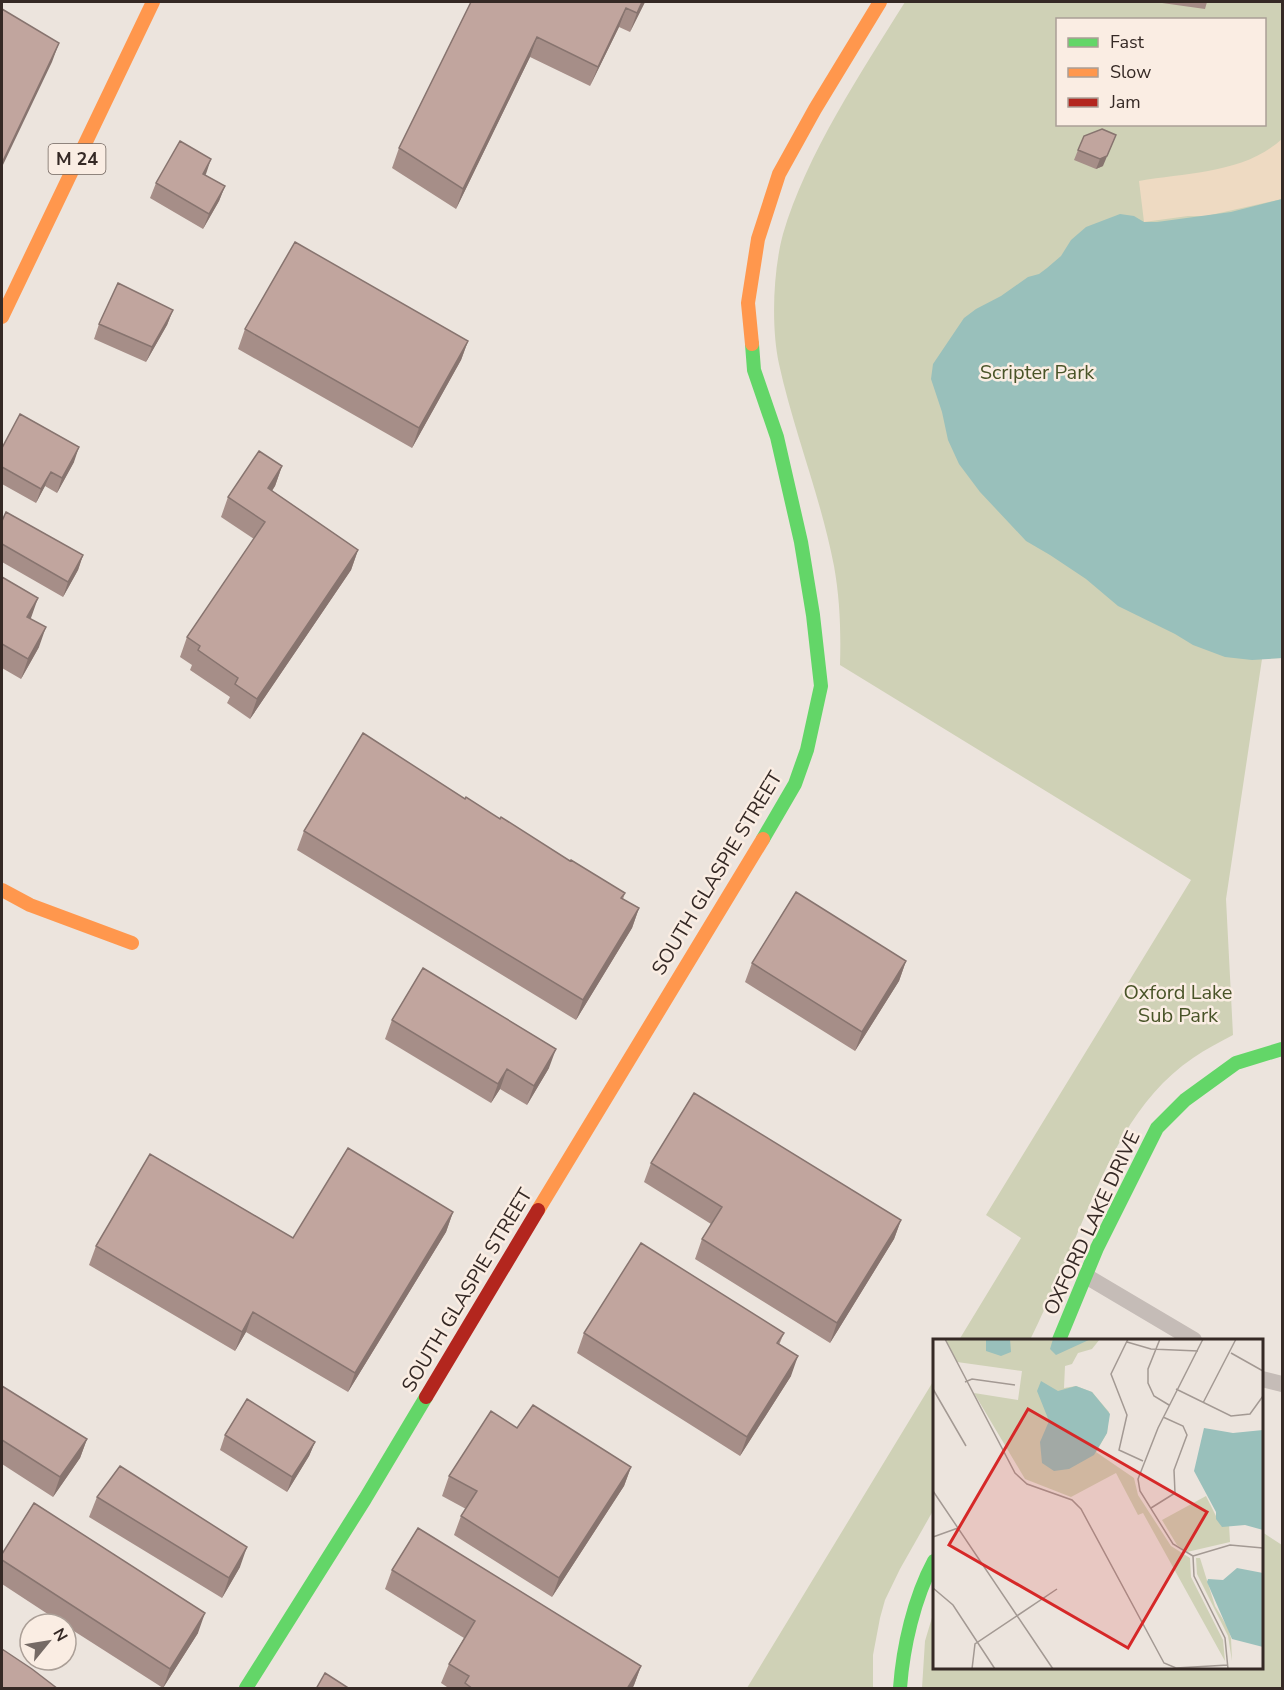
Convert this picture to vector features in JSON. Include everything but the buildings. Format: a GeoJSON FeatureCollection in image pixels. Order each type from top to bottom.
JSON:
{"type":"FeatureCollection","features":[{"type":"Feature","properties":{"kind":"street","name":"M 24"},"geometry":{"type":"LineString","coordinates":[[2,317],[153,2]]}},
{"type":"Feature","properties":{"kind":"street","name":"SOUTH GLASPIE STREET"},"geometry":{"type":"LineString","coordinates":[[246,1689],[365,1499],[795,784],[807,750],[821,686],[813,615],[801,542],[777,437],[754,370],[748,303],[758,239],[779,174],[815,109],[880,2]]}},
{"type":"Feature","properties":{"kind":"street"},"geometry":{"type":"LineString","coordinates":[[2,890],[30,906],[132,943]]}},
{"type":"Feature","properties":{"kind":"street","name":"OXFORD LAKE DRIVE"},"geometry":{"type":"LineString","coordinates":[[1060,1339],[1097,1248],[1157,1128],[1185,1100],[1236,1064],[1282,1049]]}},
{"type":"Feature","properties":{"kind":"street"},"geometry":{"type":"LineString","coordinates":[[1086,1276],[1191,1339]]}},
{"type":"Feature","properties":{"kind":"street"},"geometry":{"type":"LineString","coordinates":[[1263,1379],[1282,1384]]}},
{"type":"Feature","properties":{"kind":"street"},"geometry":{"type":"LineString","coordinates":[[900,1689],[902,1657],[924,1579],[933,1563]]}},
{"type":"Feature","properties":{"kind":"green space","name":"Scripter Park"},"geometry":{"type":"Polygon","coordinates":[[[905,2],[1282,2],[1282,658],[1262,659],[1226,899],[1233,1035],[1198,1055],[1172,1074],[1138,1112],[1112,1156],[1030,1339],[960,1339],[1021,1238],[986,1215],[1191,880],[840,665],[840,616],[834,566],[822,515],[779,364],[774,316],[777,265],[783,234],[793,204],[820,144],[905,2]]]}},
{"type":"Feature","properties":{"kind":"green space"},"geometry":{"type":"Polygon","coordinates":[[[933,1382],[933,1511],[885,1600],[873,1655],[873,1688],[747,1688],[933,1382]]]}},
{"type":"Feature","properties":{"kind":"green space"},"geometry":{"type":"Polygon","coordinates":[[[1263,1533],[1282,1545],[1282,1688],[922,1688],[925,1641],[933,1614],[933,1669],[1263,1669],[1263,1533]]]}},
{"type":"Feature","properties":{"kind":"sand"},"geometry":{"type":"Polygon","coordinates":[[[1282,139],[1282,199],[1206,216],[1144,222],[1139,181],[1233,165],[1267,150],[1282,139]]]}},
{"type":"Feature","properties":{"kind":"water"},"geometry":{"type":"Polygon","coordinates":[[[1282,199],[1282,658],[1252,660],[1225,657],[1193,645],[1118,606],[1086,579],[1026,541],[980,492],[959,464],[948,440],[931,379],[933,364],[964,318],[1028,277],[1039,274],[1061,256],[1071,240],[1086,227],[1120,214],[1134,216],[1144,222],[1157,222],[1231,212],[1282,199]]]}},
{"type":"Feature","properties":{"kind":"traffic: fast"},"geometry":{"type":"LineString","coordinates":[[752,344],[754,370],[777,437],[801,542],[813,615],[821,686],[807,750],[795,784],[763,839]]}},
{"type":"Feature","properties":{"kind":"traffic: fast"},"geometry":{"type":"LineString","coordinates":[[1059,1339],[1097,1248],[1157,1128],[1185,1100],[1236,1063],[1282,1049]]}},
{"type":"Feature","properties":{"kind":"traffic: fast"},"geometry":{"type":"LineString","coordinates":[[246,1688],[426,1397]]}},
{"type":"Feature","properties":{"kind":"traffic: fast"},"geometry":{"type":"LineString","coordinates":[[900,1688],[911,1623],[933,1563]]}},
{"type":"Feature","properties":{"kind":"traffic: slow"},"geometry":{"type":"LineString","coordinates":[[2,317],[153,2]]}},
{"type":"Feature","properties":{"kind":"traffic: slow"},"geometry":{"type":"LineString","coordinates":[[752,344],[748,303],[758,239],[779,174],[815,109],[880,2]]}},
{"type":"Feature","properties":{"kind":"traffic: slow"},"geometry":{"type":"LineString","coordinates":[[538,1210],[763,839]]}},
{"type":"Feature","properties":{"kind":"traffic: slow"},"geometry":{"type":"LineString","coordinates":[[2,890],[30,905],[132,943]]}},
{"type":"Feature","properties":{"kind":"traffic: jam"},"geometry":{"type":"LineString","coordinates":[[426,1397],[538,1210]]}},
{"type":"Feature","properties":{"kind":"park label","name":"Oxford Lake Sub Park"},"geometry":{"type":"Point","coordinates":[1178,1004]}}]}
